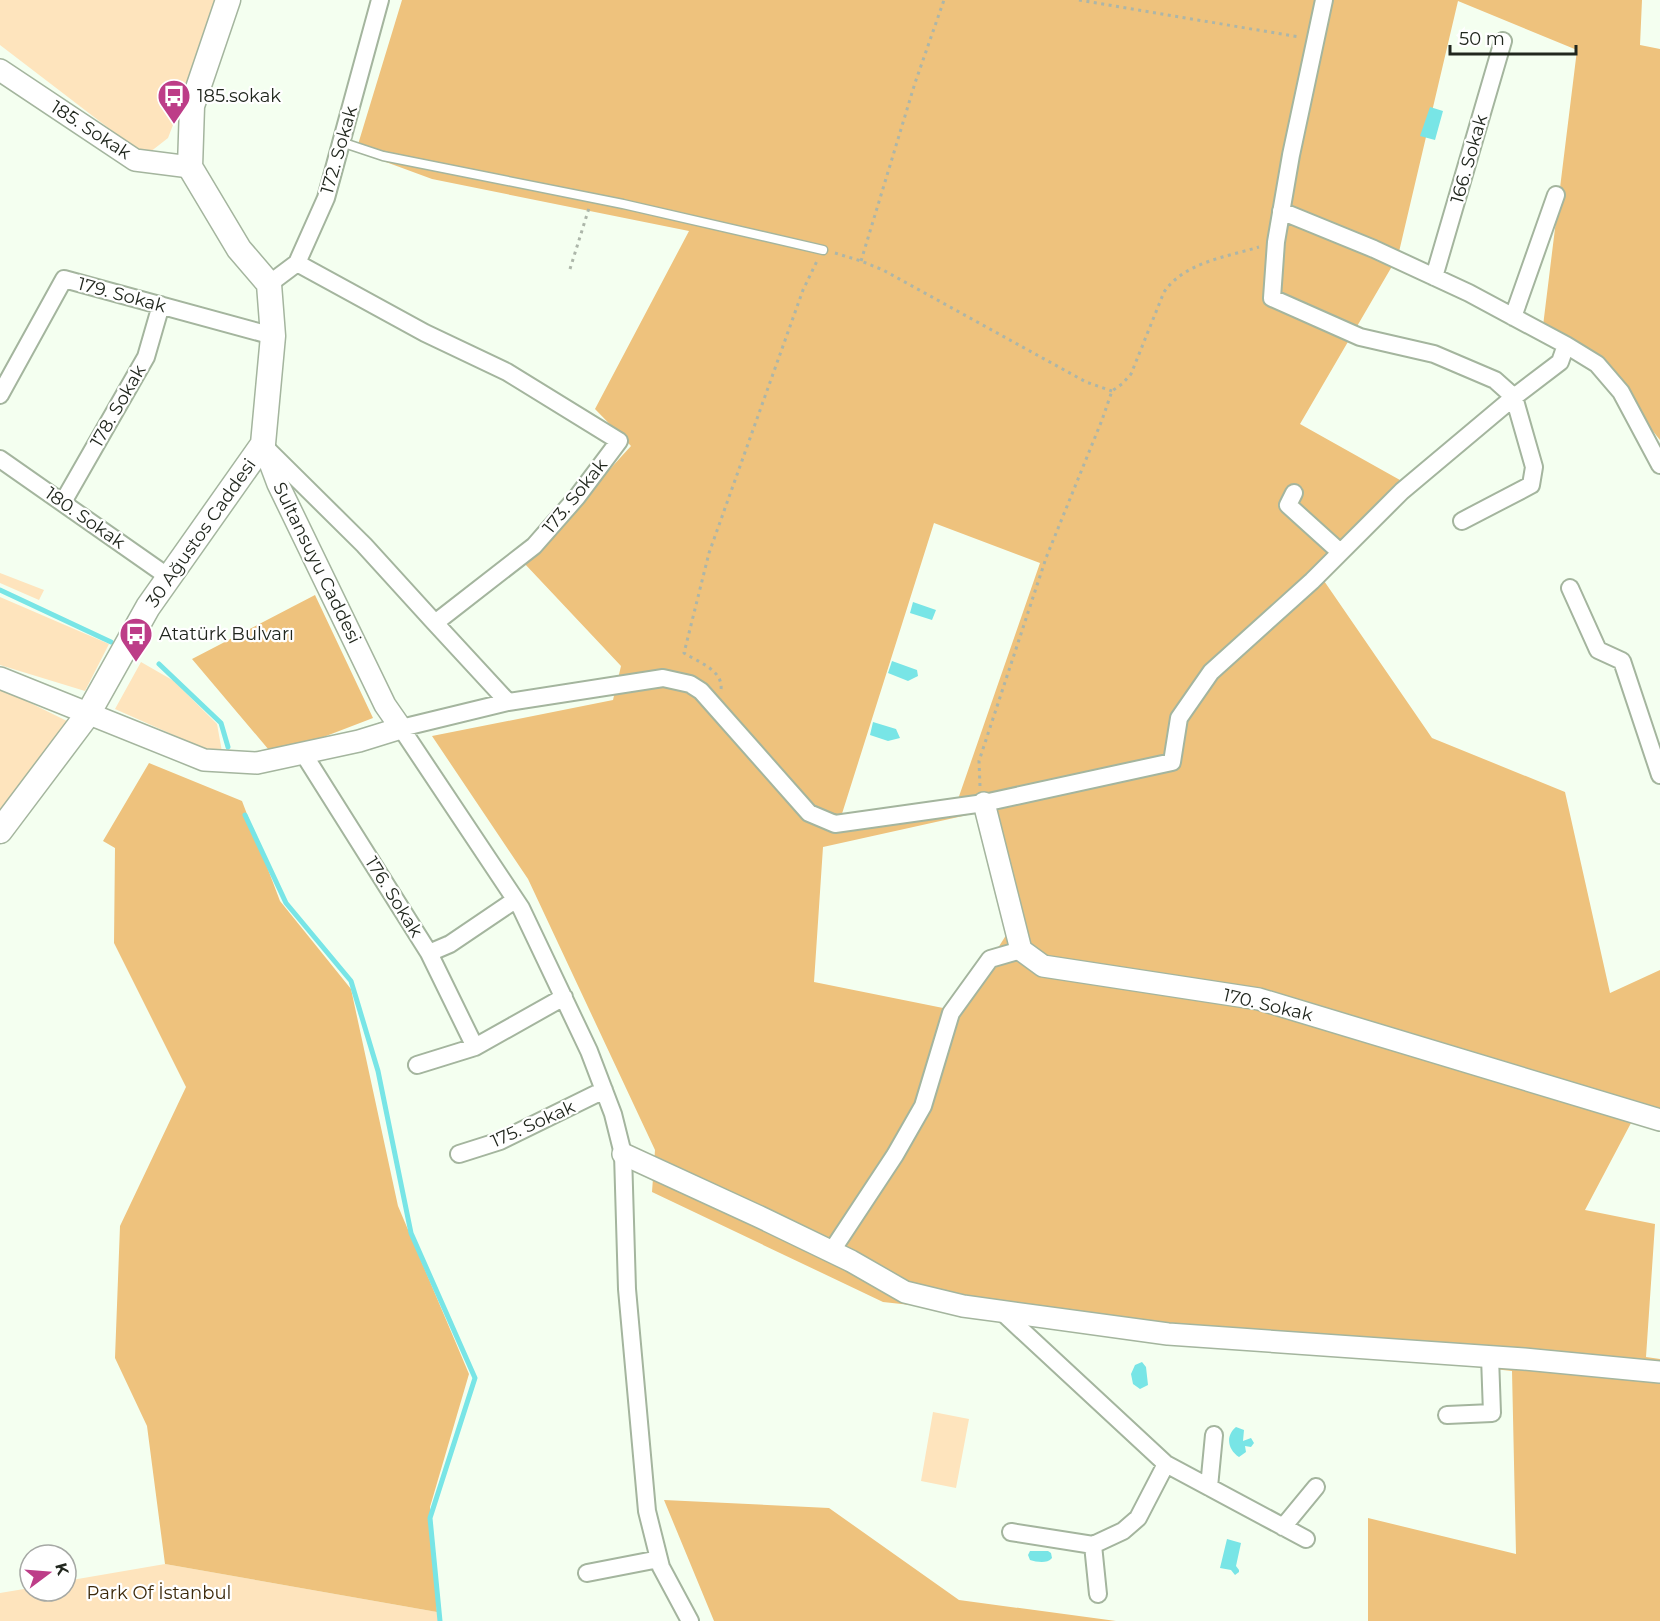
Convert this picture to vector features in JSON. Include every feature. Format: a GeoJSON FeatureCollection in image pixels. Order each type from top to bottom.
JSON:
{"type":"FeatureCollection","features":[{"type":"Feature","properties":{"kind":"main road"},"geometry":{"type":"LineString","coordinates":[[228,0],[192,106],[190,167],[239,249],[269,284]]}},
{"type":"Feature","properties":{"kind":"main road","name":"Sultansuyu Caddesi"},"geometry":{"type":"LineString","coordinates":[[263,444],[273,336],[269,284]]}},
{"type":"Feature","properties":{"kind":"main road","name":"30 Ağustos Caddesi"},"geometry":{"type":"LineString","coordinates":[[1,827],[87,714],[148,607],[263,444]]}},
{"type":"Feature","properties":{"kind":"street","name":"172. Sokak"},"geometry":{"type":"LineString","coordinates":[[269,284],[297,263],[326,198],[380,0]]}},
{"type":"Feature","properties":{"kind":"street"},"geometry":{"type":"LineString","coordinates":[[1324,0],[1281,212],[1276,242],[1272,298],[1360,337],[1434,354],[1495,380],[1514,397],[1534,467],[1531,484],[1462,521]]}},
{"type":"Feature","properties":{"kind":"street","name":"166. Sokak"},"geometry":{"type":"LineString","coordinates":[[1434,277],[1503,41]]}},
{"type":"Feature","properties":{"kind":"street","name":"185. Sokak"},"geometry":{"type":"LineString","coordinates":[[0,70],[135,160],[190,167]]}},
{"type":"Feature","properties":{"kind":"street"},"geometry":{"type":"LineString","coordinates":[[1513,317],[1556,195]]}},
{"type":"Feature","properties":{"kind":"street"},"geometry":{"type":"LineString","coordinates":[[1281,212],[1434,277],[1566,345],[1597,364],[1621,392],[1660,465]]}},
{"type":"Feature","properties":{"kind":"street","name":"173. Sokak"},"geometry":{"type":"LineString","coordinates":[[297,263],[425,333],[507,372],[619,441],[577,497],[534,546],[435,623]]}},
{"type":"Feature","properties":{"kind":"street","name":"179. Sokak"},"geometry":{"type":"LineString","coordinates":[[0,395],[64,279],[273,336]]}},
{"type":"Feature","properties":{"kind":"street","name":"178. Sokak"},"geometry":{"type":"LineString","coordinates":[[63,502],[146,357],[161,305]]}},
{"type":"Feature","properties":{"kind":"street"},"geometry":{"type":"LineString","coordinates":[[0,678],[204,760],[257,763],[359,741],[400,728],[508,702],[663,678],[690,684],[701,691],[808,813],[835,824],[984,803],[1172,762],[1179,718],[1211,672],[1402,491],[1514,397],[1560,362],[1566,345]]}},
{"type":"Feature","properties":{"kind":"street"},"geometry":{"type":"LineString","coordinates":[[263,444],[364,545],[508,702]]}},
{"type":"Feature","properties":{"kind":"street","name":"Sultansuyu Caddesi"},"geometry":{"type":"LineString","coordinates":[[263,444],[278,484],[376,685],[400,728]]}},
{"type":"Feature","properties":{"kind":"street","name":"180. Sokak"},"geometry":{"type":"LineString","coordinates":[[0,459],[170,578]]}},
{"type":"Feature","properties":{"kind":"street"},"geometry":{"type":"LineString","coordinates":[[1294,493],[1288,505],[1340,552]]}},
{"type":"Feature","properties":{"kind":"street"},"geometry":{"type":"LineString","coordinates":[[1570,588],[1598,650],[1622,661],[1660,775]]}},
{"type":"Feature","properties":{"kind":"street"},"geometry":{"type":"LineString","coordinates":[[400,728],[515,900],[589,1051],[614,1114],[623,1154],[627,1289],[647,1511],[661,1567],[690,1621]]}},
{"type":"Feature","properties":{"kind":"street","name":"176. Sokak"},"geometry":{"type":"LineString","coordinates":[[303,753],[429,954],[475,1047]]}},
{"type":"Feature","properties":{"kind":"street"},"geometry":{"type":"LineString","coordinates":[[831,1252],[895,1155],[923,1106],[951,1013],[990,959],[1021,950],[984,803]]}},
{"type":"Feature","properties":{"kind":"street"},"geometry":{"type":"LineString","coordinates":[[429,954],[450,945],[515,900]]}},
{"type":"Feature","properties":{"kind":"street","name":"170. Sokak"},"geometry":{"type":"LineString","coordinates":[[1021,950],[1043,966],[1259,999],[1660,1120]]}},
{"type":"Feature","properties":{"kind":"street"},"geometry":{"type":"LineString","coordinates":[[417,1065],[475,1047],[564,997]]}},
{"type":"Feature","properties":{"kind":"street","name":"175. Sokak"},"geometry":{"type":"LineString","coordinates":[[459,1154],[500,1141],[604,1090]]}},
{"type":"Feature","properties":{"kind":"street"},"geometry":{"type":"LineString","coordinates":[[623,1154],[831,1252],[905,1292],[963,1306],[1168,1334],[1490,1357],[1660,1372]]}},
{"type":"Feature","properties":{"kind":"street"},"geometry":{"type":"LineString","coordinates":[[1000,1311],[1166,1464],[1306,1539]]}},
{"type":"Feature","properties":{"kind":"street"},"geometry":{"type":"LineString","coordinates":[[1447,1415],[1492,1413],[1490,1357]]}},
{"type":"Feature","properties":{"kind":"street"},"geometry":{"type":"LineString","coordinates":[[1209,1487],[1214,1435]]}},
{"type":"Feature","properties":{"kind":"street"},"geometry":{"type":"LineString","coordinates":[[1011,1532],[1093,1545],[1123,1531],[1138,1518],[1166,1464]]}},
{"type":"Feature","properties":{"kind":"street"},"geometry":{"type":"LineString","coordinates":[[1284,1527],[1316,1487]]}},
{"type":"Feature","properties":{"kind":"street"},"geometry":{"type":"LineString","coordinates":[[1093,1545],[1098,1594]]}},
{"type":"Feature","properties":{"kind":"street"},"geometry":{"type":"LineString","coordinates":[[586,1573],[659,1559]]}},
{"type":"Feature","properties":{"kind":"lane"},"geometry":{"type":"LineString","coordinates":[[341,142],[383,156],[592,198],[823,250]]}},
{"type":"Feature","properties":{"kind":"path"},"geometry":{"type":"LineString","coordinates":[[861,261],[915,83],[944,0]]}},
{"type":"Feature","properties":{"kind":"path"},"geometry":{"type":"LineString","coordinates":[[1079,0],[1315,40]]}},
{"type":"Feature","properties":{"kind":"path"},"geometry":{"type":"LineString","coordinates":[[570,269],[592,198]]}},
{"type":"Feature","properties":{"kind":"path"},"geometry":{"type":"LineString","coordinates":[[984,803],[980,790],[979,761],[1046,558],[1112,391],[1131,374],[1164,292],[1171,282],[1193,267],[1276,242]]}},
{"type":"Feature","properties":{"kind":"path"},"geometry":{"type":"LineString","coordinates":[[711,702],[721,691],[720,678],[684,653],[706,564],[803,290],[823,250],[883,270],[1086,382],[1112,391]]}},
{"type":"Feature","properties":{"kind":"green space"},"geometry":{"type":"Polygon","coordinates":[[[0,0],[221,0],[168,138],[145,156],[0,45],[0,0]]]}},
{"type":"Feature","properties":{"kind":"green space"},"geometry":{"type":"Polygon","coordinates":[[[0,573],[44,590],[39,600],[0,583],[0,573]]]}},
{"type":"Feature","properties":{"kind":"green space"},"geometry":{"type":"Polygon","coordinates":[[[0,597],[109,644],[85,691],[0,665],[0,597]]]}},
{"type":"Feature","properties":{"kind":"green space"},"geometry":{"type":"Polygon","coordinates":[[[141,662],[174,681],[217,724],[223,757],[115,709],[141,662]]]}},
{"type":"Feature","properties":{"kind":"green space"},"geometry":{"type":"Polygon","coordinates":[[[0,688],[71,723],[0,819],[0,688]]]}},
{"type":"Feature","properties":{"kind":"green space"},"geometry":{"type":"Polygon","coordinates":[[[933,1412],[969,1419],[956,1488],[921,1481],[933,1412]]]}},
{"type":"Feature","properties":{"kind":"green space","name":"Park Of İstanbul"},"geometry":{"type":"Polygon","coordinates":[[[165,1564],[437,1612],[439,1621],[0,1621],[0,1593],[18,1590],[18,1603],[78,1603],[78,1579],[165,1564]]]}},
{"type":"Feature","properties":{"kind":"shaded area"},"geometry":{"type":"Polygon","coordinates":[[[402,0],[1642,0],[1640,45],[1660,49],[1660,440],[1592,355],[1543,326],[1577,50],[1458,1],[1398,256],[1300,424],[1416,489],[1320,575],[1432,738],[1565,792],[1610,993],[1660,970],[1660,1121],[1631,1123],[1585,1210],[1655,1224],[1646,1357],[1660,1359],[1660,1621],[1368,1621],[1368,1518],[1516,1554],[1512,1371],[883,1302],[652,1192],[655,1150],[528,879],[432,736],[613,700],[621,666],[524,563],[631,446],[595,409],[689,231],[432,179],[356,151],[402,0]],[[934,523],[840,820],[956,805],[1040,563],[934,523]],[[981,812],[823,847],[814,982],[958,1011],[1010,929],[981,812]]]}},
{"type":"Feature","properties":{"kind":"shaded area"},"geometry":{"type":"Polygon","coordinates":[[[315,595],[373,718],[274,756],[192,659],[315,595]]]}},
{"type":"Feature","properties":{"kind":"shaded area"},"geometry":{"type":"Polygon","coordinates":[[[149,763],[242,801],[280,901],[351,989],[398,1206],[469,1374],[430,1507],[437,1612],[165,1564],[147,1426],[115,1358],[120,1226],[186,1087],[114,943],[115,848],[103,841],[149,763]]]}},
{"type":"Feature","properties":{"kind":"shaded area"},"geometry":{"type":"Polygon","coordinates":[[[664,1500],[829,1508],[959,1600],[1116,1621],[714,1621],[664,1500]]]}},
{"type":"Feature","properties":{"kind":"water"},"geometry":{"type":"Polygon","coordinates":[[[1430,107],[1443,111],[1435,140],[1420,136],[1430,107]]]}},
{"type":"Feature","properties":{"kind":"water"},"geometry":{"type":"Polygon","coordinates":[[[913,602],[936,610],[932,620],[910,613],[913,602]]]}},
{"type":"Feature","properties":{"kind":"water"},"geometry":{"type":"Polygon","coordinates":[[[892,661],[917,670],[918,676],[908,681],[888,673],[892,661]]]}},
{"type":"Feature","properties":{"kind":"water"},"geometry":{"type":"Polygon","coordinates":[[[873,722],[896,729],[900,738],[888,741],[870,735],[873,722]]]}},
{"type":"Feature","properties":{"kind":"water"},"geometry":{"type":"Polygon","coordinates":[[[1142,1362],[1146,1367],[1148,1385],[1140,1389],[1133,1384],[1131,1374],[1135,1365],[1142,1362]]]}},
{"type":"Feature","properties":{"kind":"water"},"geometry":{"type":"Polygon","coordinates":[[[1236,1427],[1244,1430],[1243,1441],[1251,1438],[1254,1443],[1251,1447],[1245,1446],[1246,1452],[1239,1457],[1232,1451],[1229,1443],[1230,1434],[1236,1427]]]}},
{"type":"Feature","properties":{"kind":"water"},"geometry":{"type":"Polygon","coordinates":[[[1227,1539],[1241,1543],[1236,1566],[1239,1572],[1235,1575],[1231,1570],[1220,1568],[1227,1539]]]}},
{"type":"Feature","properties":{"kind":"water"},"geometry":{"type":"Polygon","coordinates":[[[1030,1551],[1048,1551],[1052,1558],[1045,1562],[1030,1560],[1028,1555],[1030,1551]]]}},
{"type":"Feature","properties":{"kind":"waterway"},"geometry":{"type":"LineString","coordinates":[[0,590],[111,642]]}},
{"type":"Feature","properties":{"kind":"waterway"},"geometry":{"type":"LineString","coordinates":[[159,664],[221,723],[228,747]]}},
{"type":"Feature","properties":{"kind":"waterway"},"geometry":{"type":"LineString","coordinates":[[245,815],[286,903],[351,981],[378,1071],[411,1233],[475,1378],[430,1518],[440,1621]]}},
{"type":"Feature","properties":{"kind":"place","name":"185.sokak"},"geometry":{"type":"Point","coordinates":[174,125]}},
{"type":"Feature","properties":{"kind":"place","name":"Atatürk Bulvarı"},"geometry":{"type":"Point","coordinates":[136,663]}}]}
